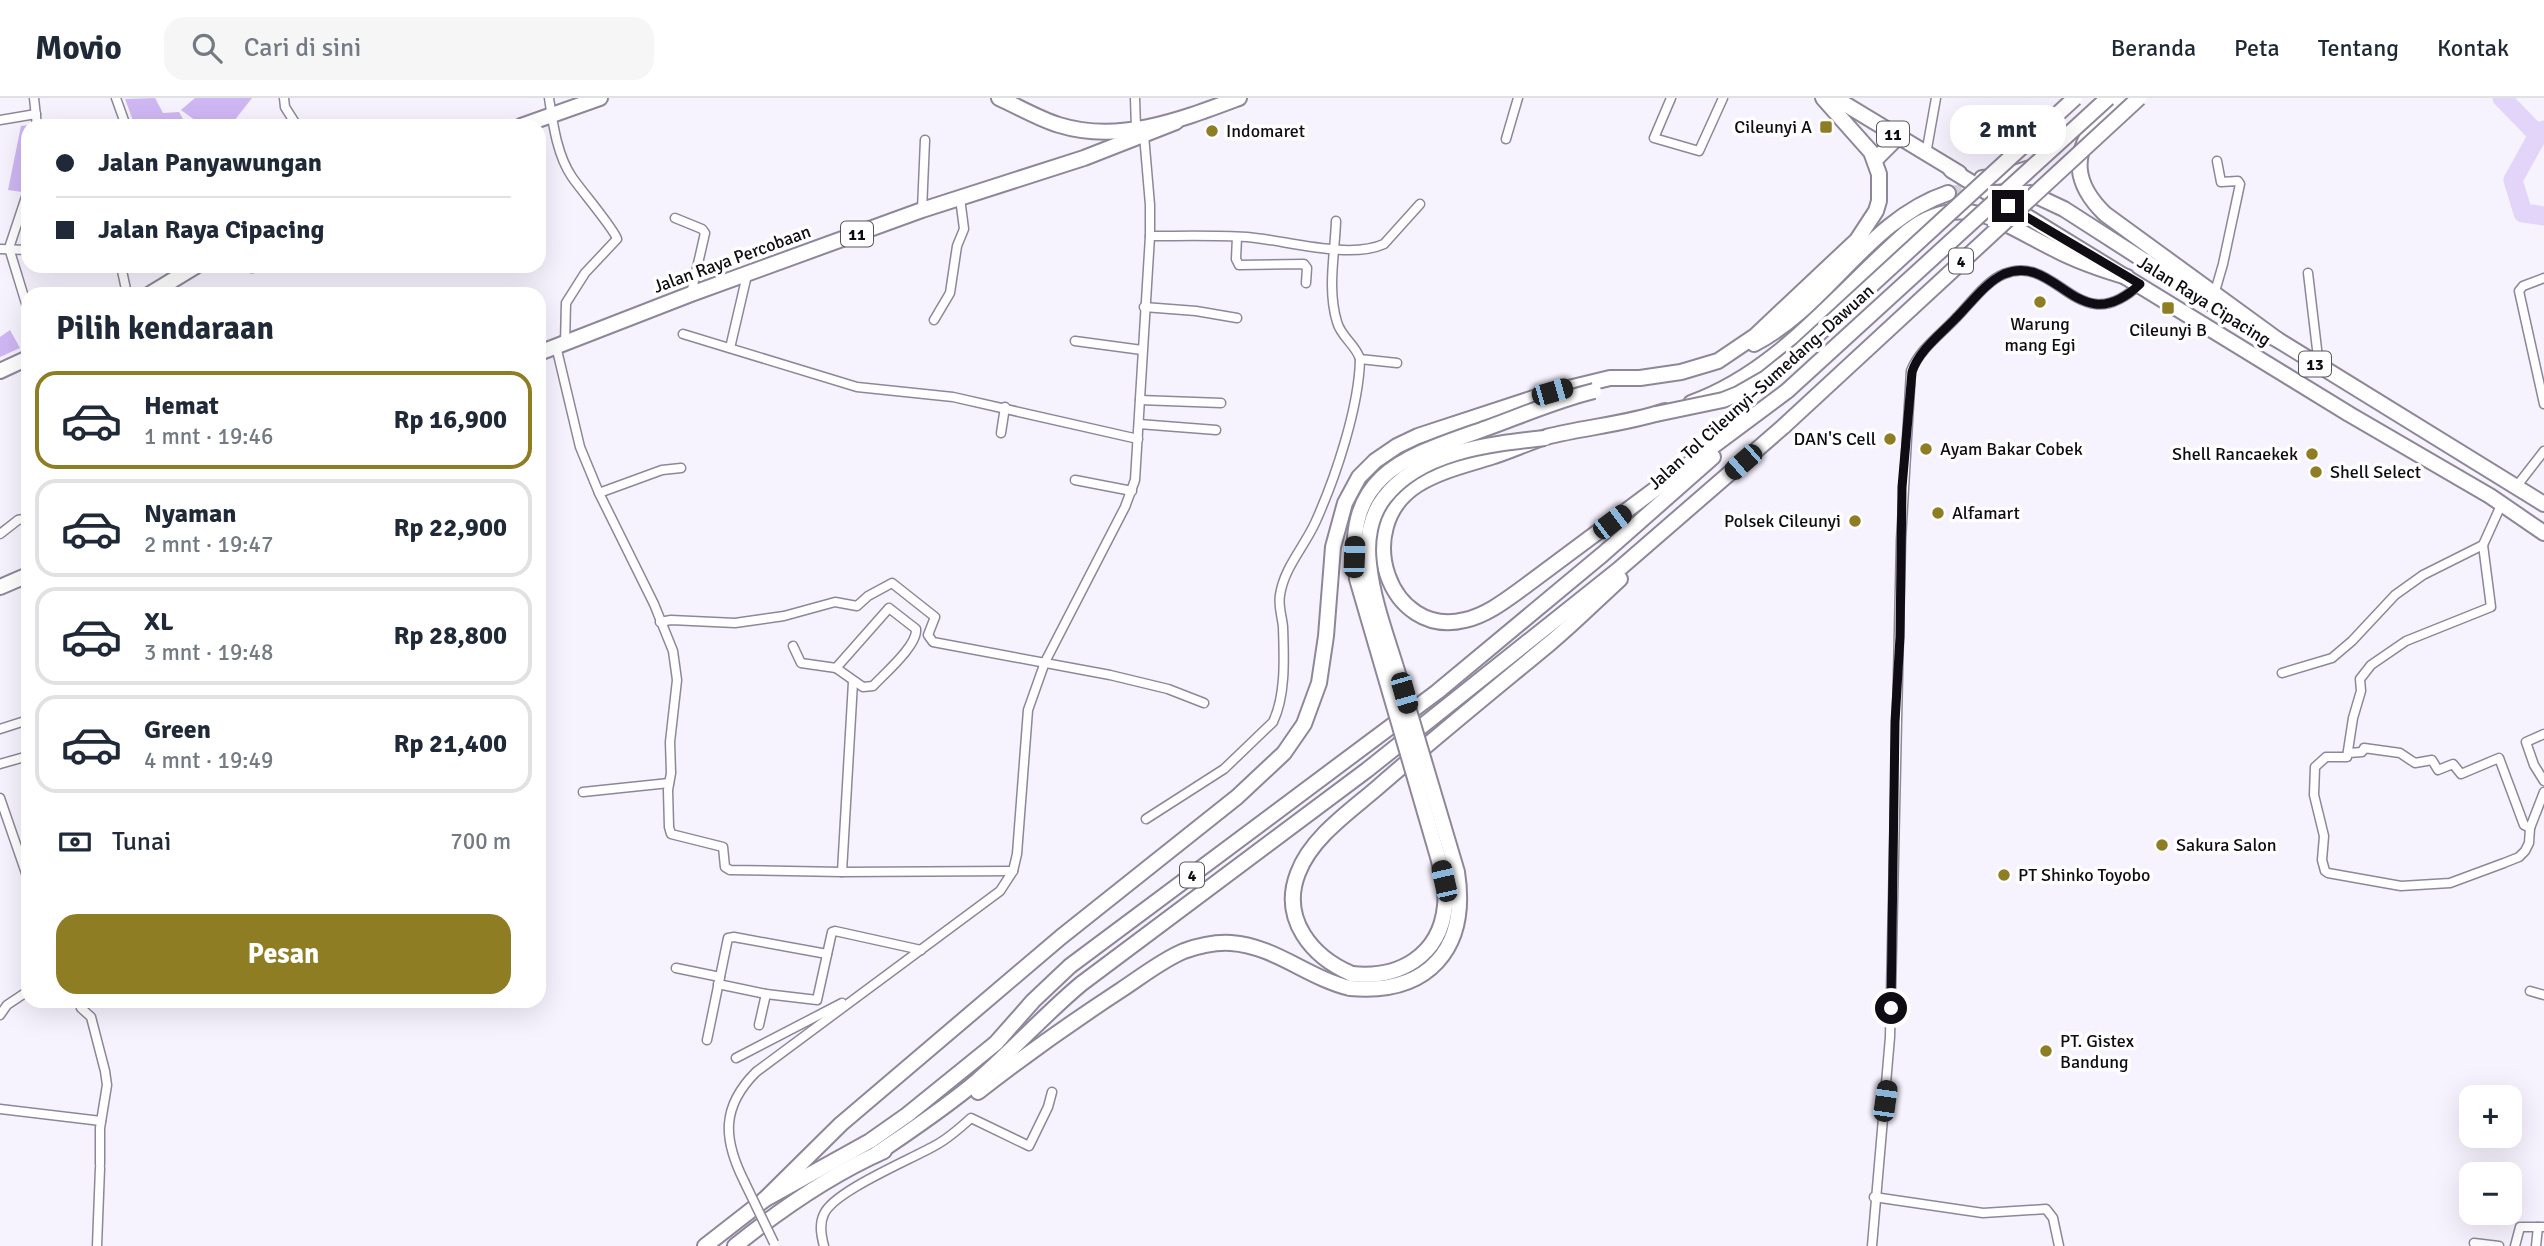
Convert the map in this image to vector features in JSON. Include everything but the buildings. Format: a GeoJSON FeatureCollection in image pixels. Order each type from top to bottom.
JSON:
{"type":"FeatureCollection","features":[{"type":"Feature","properties":{"kind":"highway"},"geometry":{"type":"LineString","coordinates":[[545,119],[600,98]]}},
{"type":"Feature","properties":{"kind":"highway","name":"11"},"geometry":{"type":"LineString","coordinates":[[999,98],[1058,125],[1102,132],[1140,132]]}},
{"type":"Feature","properties":{"kind":"highway","name":"Jalan Raya Percobaan"},"geometry":{"type":"LineString","coordinates":[[546,350],[922,210],[1084,158],[1140,132],[1177,122],[1239,98]]}},
{"type":"Feature","properties":{"kind":"highway"},"geometry":{"type":"LineString","coordinates":[[1823,98],[1863,143],[1875,160],[1879,174],[1879,201],[1861,244]]}},
{"type":"Feature","properties":{"kind":"highway","name":"11"},"geometry":{"type":"LineString","coordinates":[[1835,98],[1951,170],[1983,178],[2005,177],[2046,160],[2123,98]]}},
{"type":"Feature","properties":{"kind":"highway"},"geometry":{"type":"LineString","coordinates":[[1784,426],[1552,642],[1358,804],[1318,842],[1306,857],[1298,874],[1294,888],[1294,909],[1299,928],[1321,958],[1351,981],[1374,990],[1395,987],[1430,969],[1454,934],[1460,914],[1461,895],[1457,872],[1373,590],[1368,540],[1372,519],[1395,484],[1430,462],[1490,445],[1545,438],[1723,400],[1766,378],[1801,350],[2075,98]]}},
{"type":"Feature","properties":{"kind":"highway","name":"Jalan Tol Cileunyi–Sumedang–Dawuan"},"geometry":{"type":"LineString","coordinates":[[764,1200],[870,1140],[917,1108],[996,1043],[1033,1001],[1070,966],[1427,700],[1603,554],[1787,391],[2108,98]]}},
{"type":"Feature","properties":{"kind":"highway","name":"4"},"geometry":{"type":"LineString","coordinates":[[735,1246],[781,1210],[875,1154],[974,1083],[1045,1014],[1081,985],[1367,770],[1618,570],[1784,426],[2139,98]]}},
{"type":"Feature","properties":{"kind":"highway","name":"Jalan Raya Cipacing"},"geometry":{"type":"LineString","coordinates":[[2098,120],[2084,140],[2079,164],[2086,191],[2097,206],[2127,232],[2278,340],[2544,504]]}},
{"type":"Feature","properties":{"kind":"highway"},"geometry":{"type":"LineString","coordinates":[[1080,130],[1087,146],[1084,158]]}},
{"type":"Feature","properties":{"kind":"highway"},"geometry":{"type":"LineString","coordinates":[[1875,160],[1898,137]]}},
{"type":"Feature","properties":{"kind":"highway","name":"Jalan Raya Cipacing"},"geometry":{"type":"LineString","coordinates":[[1951,170],[2349,414],[2502,503],[2544,533]]}},
{"type":"Feature","properties":{"kind":"highway"},"geometry":{"type":"LineString","coordinates":[[764,1200],[841,1124],[1052,944],[1237,797],[1284,753],[1304,724],[1319,683],[1334,547],[1345,503],[1359,478],[1375,461],[1396,446],[1444,426],[1568,387],[1610,378],[1681,372],[1718,361],[1755,336],[1861,244],[1922,203],[1948,193]]}},
{"type":"Feature","properties":{"kind":"highway"},"geometry":{"type":"LineString","coordinates":[[2030,193],[2064,209],[2232,317],[2278,340]]}},
{"type":"Feature","properties":{"kind":"highway"},"geometry":{"type":"LineString","coordinates":[[1656,414],[1717,392],[1772,359],[1897,240],[1931,217],[1952,212],[1974,213],[2011,225],[2074,259],[2134,281]]}},
{"type":"Feature","properties":{"kind":"highway"},"geometry":{"type":"LineString","coordinates":[[162,287],[184,273]]}},
{"type":"Feature","properties":{"kind":"highway"},"geometry":{"type":"LineString","coordinates":[[0,371],[21,361]]}},
{"type":"Feature","properties":{"kind":"highway"},"geometry":{"type":"LineString","coordinates":[[875,1154],[926,1131],[993,1079],[1096,1007],[1184,951],[1231,943],[1257,948],[1333,984],[1390,973],[1419,957],[1433,943],[1446,904],[1438,857],[1357,579],[1354,557],[1360,512],[1370,492],[1384,475],[1398,463],[1431,447],[1554,401],[1640,377]]}},
{"type":"Feature","properties":{"kind":"highway"},"geometry":{"type":"LineString","coordinates":[[1545,438],[1434,476],[1403,496],[1392,510],[1382,543],[1383,563],[1389,582],[1399,598],[1412,609],[1429,618],[1446,622],[1463,621],[1500,604],[1787,391]]}},
{"type":"Feature","properties":{"kind":"highway"},"geometry":{"type":"LineString","coordinates":[[0,587],[21,578]]}},
{"type":"Feature","properties":{"kind":"highway","name":"4"},"geometry":{"type":"LineString","coordinates":[[705,1246],[764,1200]]}},
{"type":"Feature","properties":{"kind":"street"},"geometry":{"type":"LineString","coordinates":[[34,98],[36,119]]}},
{"type":"Feature","properties":{"kind":"street"},"geometry":{"type":"LineString","coordinates":[[116,98],[124,119]]}},
{"type":"Feature","properties":{"kind":"street"},"geometry":{"type":"LineString","coordinates":[[284,98],[285,107],[293,119]]}},
{"type":"Feature","properties":{"kind":"street"},"geometry":{"type":"LineString","coordinates":[[549,98],[552,117],[570,174],[603,220],[616,233],[617,239],[585,273],[566,303],[560,344],[580,447],[599,493],[654,604],[673,651],[677,680],[667,802],[671,834],[723,847],[726,869],[842,872],[1013,871]]}},
{"type":"Feature","properties":{"kind":"street"},"geometry":{"type":"LineString","coordinates":[[775,1245],[731,1152],[728,1134],[732,1106],[742,1087],[756,1072],[1000,891],[1013,871],[1017,854],[1028,710],[1045,662],[1132,491],[1138,439],[1150,236],[1150,205],[1135,98]]}},
{"type":"Feature","properties":{"kind":"street"},"geometry":{"type":"LineString","coordinates":[[1506,139],[1518,98]]}},
{"type":"Feature","properties":{"kind":"street"},"geometry":{"type":"LineString","coordinates":[[1671,98],[1654,138],[1699,151],[1723,98]]}},
{"type":"Feature","properties":{"kind":"street"},"geometry":{"type":"LineString","coordinates":[[1926,154],[1936,98]]}},
{"type":"Feature","properties":{"kind":"street"},"geometry":{"type":"LineString","coordinates":[[0,120],[36,114]]}},
{"type":"Feature","properties":{"kind":"street"},"geometry":{"type":"LineString","coordinates":[[922,210],[925,140]]}},
{"type":"Feature","properties":{"kind":"street"},"geometry":{"type":"LineString","coordinates":[[2214,295],[2240,184],[2238,181],[2221,182],[2217,161]]}},
{"type":"Feature","properties":{"kind":"street"},"geometry":{"type":"LineString","coordinates":[[934,320],[950,293],[957,246],[964,229],[960,198]]}},
{"type":"Feature","properties":{"kind":"street"},"geometry":{"type":"LineString","coordinates":[[1150,236],[1272,239],[1333,250],[1377,247],[1384,244],[1420,204]]}},
{"type":"Feature","properties":{"kind":"street"},"geometry":{"type":"LineString","coordinates":[[21,208],[5,248],[21,291]]}},
{"type":"Feature","properties":{"kind":"street"},"geometry":{"type":"LineString","coordinates":[[675,218],[702,229],[705,233],[691,294]]}},
{"type":"Feature","properties":{"kind":"street"},"geometry":{"type":"LineString","coordinates":[[1146,819],[1224,769],[1273,722],[1278,712],[1284,657],[1280,595],[1292,561],[1308,538],[1331,486],[1359,385],[1360,359],[1338,324],[1333,285],[1336,221]]}},
{"type":"Feature","properties":{"kind":"street"},"geometry":{"type":"LineString","coordinates":[[1237,237],[1236,259],[1239,265],[1304,264],[1307,268],[1307,283]]}},
{"type":"Feature","properties":{"kind":"street"},"geometry":{"type":"LineString","coordinates":[[1872,1246],[1874,1197],[1890,1037],[1901,540],[1914,363],[1982,292],[2002,275],[2018,270],[2035,273],[2088,303],[2105,306],[2129,295],[2134,281]]}},
{"type":"Feature","properties":{"kind":"street"},"geometry":{"type":"LineString","coordinates":[[2308,273],[2319,366]]}},
{"type":"Feature","properties":{"kind":"street"},"geometry":{"type":"LineString","coordinates":[[730,348],[747,275]]}},
{"type":"Feature","properties":{"kind":"street"},"geometry":{"type":"LineString","coordinates":[[2544,278],[2519,291],[2544,404]]}},
{"type":"Feature","properties":{"kind":"street"},"geometry":{"type":"LineString","coordinates":[[1144,307],[1237,317]]}},
{"type":"Feature","properties":{"kind":"street"},"geometry":{"type":"LineString","coordinates":[[683,334],[857,387],[911,391],[1005,407],[1138,439]]}},
{"type":"Feature","properties":{"kind":"street"},"geometry":{"type":"LineString","coordinates":[[1075,341],[1142,351]]}},
{"type":"Feature","properties":{"kind":"street"},"geometry":{"type":"LineString","coordinates":[[1360,359],[1396,363]]}},
{"type":"Feature","properties":{"kind":"street"},"geometry":{"type":"LineString","coordinates":[[1140,400],[1221,403]]}},
{"type":"Feature","properties":{"kind":"street"},"geometry":{"type":"LineString","coordinates":[[1000,433],[1005,407]]}},
{"type":"Feature","properties":{"kind":"street"},"geometry":{"type":"LineString","coordinates":[[1139,424],[1216,430]]}},
{"type":"Feature","properties":{"kind":"street"},"geometry":{"type":"LineString","coordinates":[[2516,487],[2544,451]]}},
{"type":"Feature","properties":{"kind":"street"},"geometry":{"type":"LineString","coordinates":[[599,493],[662,470],[681,467]]}},
{"type":"Feature","properties":{"kind":"street"},"geometry":{"type":"LineString","coordinates":[[1074,480],[1132,491]]}},
{"type":"Feature","properties":{"kind":"street"},"geometry":{"type":"LineString","coordinates":[[2502,503],[2483,545],[2491,607],[2406,641],[2371,665],[2360,679],[2361,691],[2353,718],[2347,757],[2326,757],[2315,767],[2314,795],[2324,836],[2322,860],[2325,871],[2401,886],[2450,883],[2519,858],[2529,843],[2530,828],[2544,793]]}},
{"type":"Feature","properties":{"kind":"street"},"geometry":{"type":"LineString","coordinates":[[0,534],[21,519]]}},
{"type":"Feature","properties":{"kind":"street"},"geometry":{"type":"LineString","coordinates":[[2282,673],[2332,658],[2352,641],[2395,595],[2423,575],[2483,545]]}},
{"type":"Feature","properties":{"kind":"street"},"geometry":{"type":"LineString","coordinates":[[660,622],[671,620],[735,623],[784,616],[835,602],[854,606],[892,583],[935,617],[928,635],[933,642],[1045,662],[1168,689],[1203,703]]}},
{"type":"Feature","properties":{"kind":"street"},"geometry":{"type":"LineString","coordinates":[[793,646],[801,663],[836,668],[863,687],[873,686],[912,644],[917,635],[916,629],[891,609],[887,609],[836,668]]}},
{"type":"Feature","properties":{"kind":"street"},"geometry":{"type":"LineString","coordinates":[[842,872],[853,682]]}},
{"type":"Feature","properties":{"kind":"street"},"geometry":{"type":"LineString","coordinates":[[0,729],[21,722]]}},
{"type":"Feature","properties":{"kind":"street"},"geometry":{"type":"LineString","coordinates":[[2544,734],[2526,742],[2544,781]]}},
{"type":"Feature","properties":{"kind":"street"},"geometry":{"type":"LineString","coordinates":[[2348,753],[2362,752],[2364,748],[2400,753],[2415,763],[2432,760],[2438,770],[2453,764],[2461,774],[2499,758],[2524,825],[2530,828]]}},
{"type":"Feature","properties":{"kind":"street"},"geometry":{"type":"LineString","coordinates":[[0,764],[21,758]]}},
{"type":"Feature","properties":{"kind":"street"},"geometry":{"type":"LineString","coordinates":[[583,792],[669,783]]}},
{"type":"Feature","properties":{"kind":"street"},"geometry":{"type":"LineString","coordinates":[[0,798],[21,858]]}},
{"type":"Feature","properties":{"kind":"street"},"geometry":{"type":"LineString","coordinates":[[676,968],[766,994],[817,1000],[832,932],[921,950]]}},
{"type":"Feature","properties":{"kind":"street"},"geometry":{"type":"LineString","coordinates":[[707,1040],[729,938],[827,954]]}},
{"type":"Feature","properties":{"kind":"street"},"geometry":{"type":"LineString","coordinates":[[2530,991],[2544,995]]}},
{"type":"Feature","properties":{"kind":"street"},"geometry":{"type":"LineString","coordinates":[[736,1058],[863,992]]}},
{"type":"Feature","properties":{"kind":"street"},"geometry":{"type":"LineString","coordinates":[[760,1025],[766,994]]}},
{"type":"Feature","properties":{"kind":"street"},"geometry":{"type":"LineString","coordinates":[[2,1009],[21,996]]}},
{"type":"Feature","properties":{"kind":"street"},"geometry":{"type":"LineString","coordinates":[[81,1008],[91,1017],[107,1085],[101,1121],[97,1246]]}},
{"type":"Feature","properties":{"kind":"street"},"geometry":{"type":"LineString","coordinates":[[824,1246],[821,1223],[832,1204],[849,1191],[938,1144],[971,1118],[1030,1146],[1052,1092]]}},
{"type":"Feature","properties":{"kind":"street"},"geometry":{"type":"LineString","coordinates":[[0,1109],[101,1121]]}},
{"type":"Feature","properties":{"kind":"street"},"geometry":{"type":"LineString","coordinates":[[1874,1197],[1983,1213],[2046,1209],[2053,1218],[2059,1246]]}},
{"type":"Feature","properties":{"kind":"street"},"geometry":{"type":"LineString","coordinates":[[2515,1246],[2520,1227],[2541,1227],[2536,1246]]}},
{"type":"Feature","properties":{"kind":"street"},"geometry":{"type":"LineString","coordinates":[[2474,1243],[2498,1246]]}},
{"type":"Feature","properties":{"kind":"shaded area"},"geometry":{"type":"Polygon","coordinates":[[[155,98],[163,113],[179,112],[183,119],[132,119],[125,99],[155,98]]]}},
{"type":"Feature","properties":{"kind":"shaded area"},"geometry":{"type":"Polygon","coordinates":[[[195,98],[252,98],[236,119],[193,119],[181,110],[195,98]]]}},
{"type":"Feature","properties":{"kind":"shaded area"},"geometry":{"type":"Polygon","coordinates":[[[21,126],[21,192],[8,190],[21,126]]]}},
{"type":"Feature","properties":{"kind":"shaded area"},"geometry":{"type":"Polygon","coordinates":[[[10,330],[20,348],[0,357],[0,337],[10,330]]]}},
{"type":"Feature","properties":{"kind":"waterway"},"geometry":{"type":"LineString","coordinates":[[2502,98],[2538,135]]}},
{"type":"Feature","properties":{"kind":"waterway"},"geometry":{"type":"LineString","coordinates":[[2544,130],[2538,135],[2513,180],[2523,213],[2544,216]]}},
{"type":"Feature","properties":{"kind":"tunnel"},"geometry":{"type":"LineString","coordinates":[[1948,193],[1997,188],[2030,193]]}},
{"type":"Feature","properties":{"kind":"place","name":"Cileunyi A"},"geometry":{"type":"Point","coordinates":[1826,127]}},
{"type":"Feature","properties":{"kind":"place","name":"Indomaret"},"geometry":{"type":"Point","coordinates":[1212,131]}},
{"type":"Feature","properties":{"kind":"place","name":"Warung mang Egi"},"geometry":{"type":"Point","coordinates":[2040,302]}},
{"type":"Feature","properties":{"kind":"place","name":"Cileunyi B"},"geometry":{"type":"Point","coordinates":[2168,308]}},
{"type":"Feature","properties":{"kind":"place","name":"DAN'S Cell"},"geometry":{"type":"Point","coordinates":[1890,439]}},
{"type":"Feature","properties":{"kind":"place","name":"Ayam Bakar Cobek"},"geometry":{"type":"Point","coordinates":[1926,449]}},
{"type":"Feature","properties":{"kind":"place","name":"Shell Rancaekek"},"geometry":{"type":"Point","coordinates":[2312,454]}},
{"type":"Feature","properties":{"kind":"place","name":"Shell Select"},"geometry":{"type":"Point","coordinates":[2316,472]}},
{"type":"Feature","properties":{"kind":"place","name":"Alfamart"},"geometry":{"type":"Point","coordinates":[1938,513]}},
{"type":"Feature","properties":{"kind":"place","name":"Polsek Cileunyi"},"geometry":{"type":"Point","coordinates":[1855,521]}},
{"type":"Feature","properties":{"kind":"place","name":"Sakura Salon"},"geometry":{"type":"Point","coordinates":[2162,845]}},
{"type":"Feature","properties":{"kind":"place","name":"PT Shinko Toyobo"},"geometry":{"type":"Point","coordinates":[2004,875]}},
{"type":"Feature","properties":{"kind":"place","name":"PT. Gistex Bandung"},"geometry":{"type":"Point","coordinates":[2046,1051]}},
{"type":"Feature","properties":{"kind":"route"},"geometry":{"type":"LineString","coordinates":[[1891,1008],[1902,487],[1914,363],[1972,301],[2002,275],[2018,270],[2035,273],[2088,303],[2105,306],[2129,295],[2140,284],[2008,206]]}}]}
